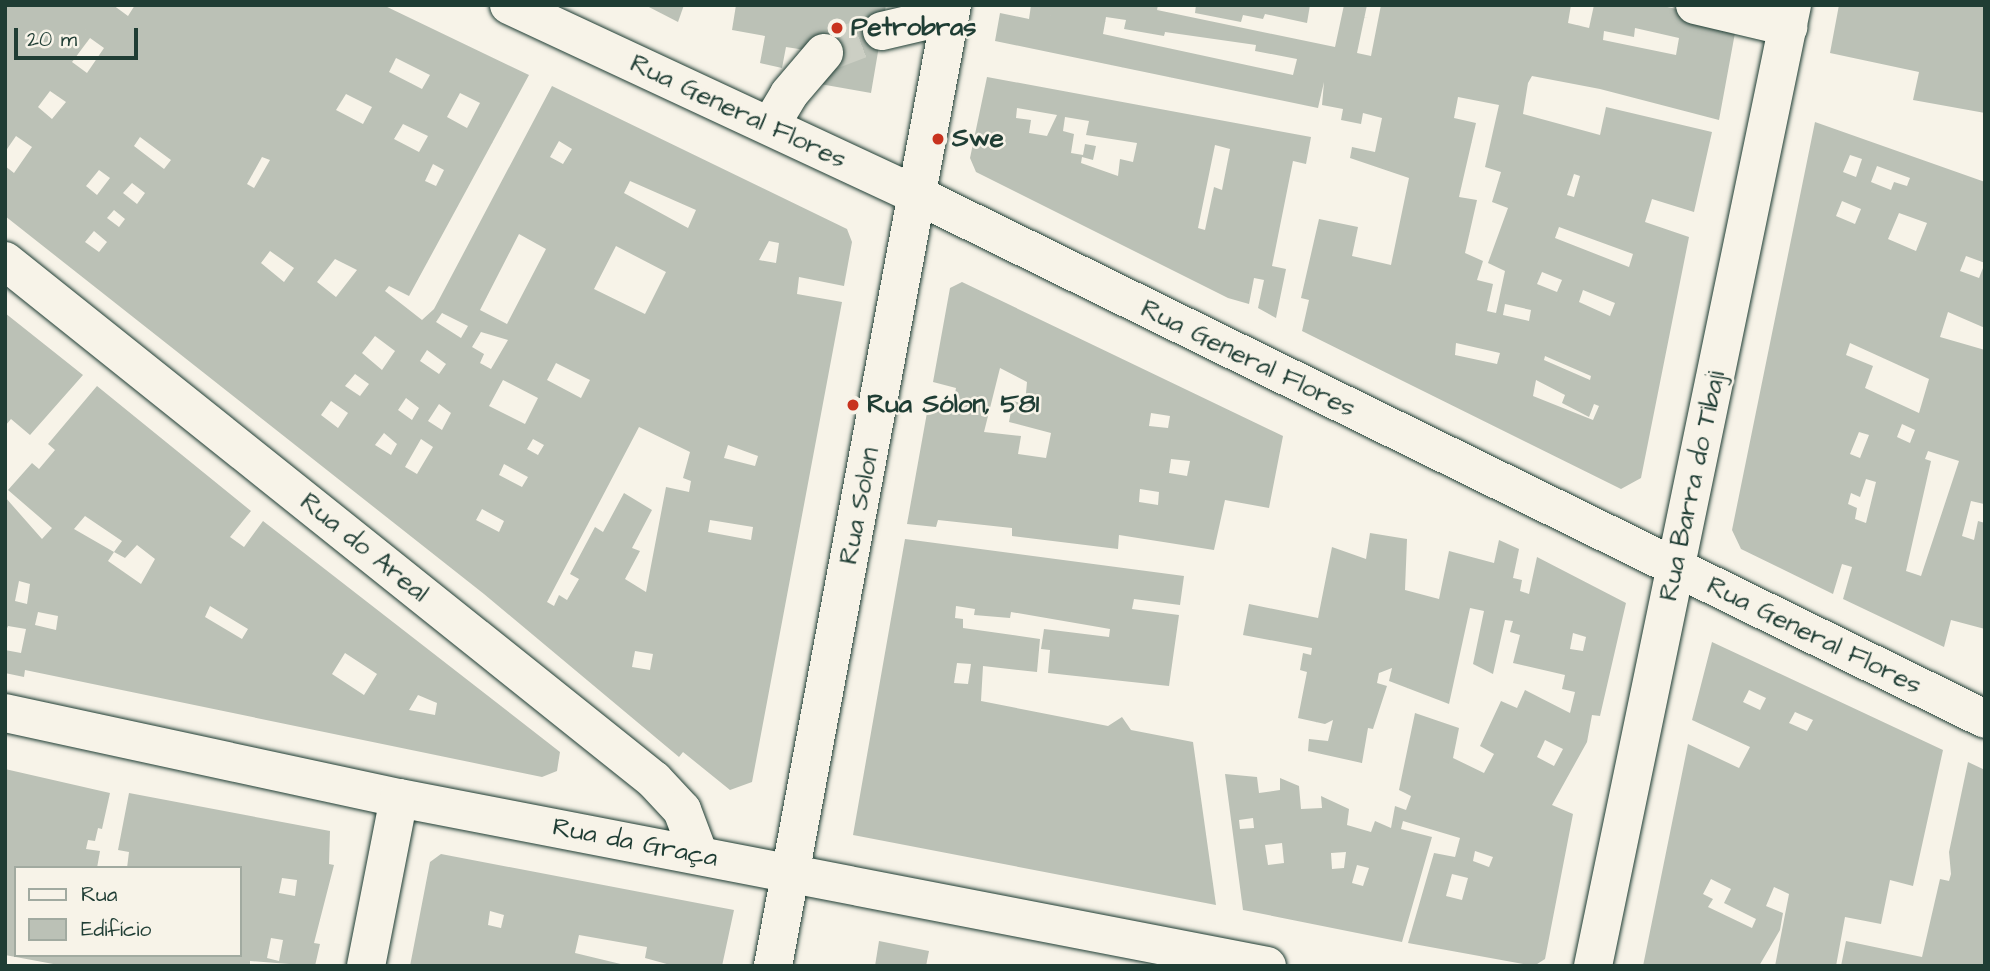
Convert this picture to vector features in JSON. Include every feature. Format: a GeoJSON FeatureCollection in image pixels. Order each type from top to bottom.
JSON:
{"type":"FeatureCollection","features":[{"type":"Feature","properties":{"kind":"street","name":"Rua General Flores"},"geometry":{"type":"LineString","coordinates":[[509,5],[919,196],[1675,570],[1985,719]]}},
{"type":"Feature","properties":{"kind":"street"},"geometry":{"type":"LineString","coordinates":[[1695,5],[1790,16]]}},
{"type":"Feature","properties":{"kind":"street"},"geometry":{"type":"LineString","coordinates":[[881,32],[951,10]]}},
{"type":"Feature","properties":{"kind":"street","name":"Rua Solon"},"geometry":{"type":"LineString","coordinates":[[773,966],[919,196],[951,10]]}},
{"type":"Feature","properties":{"kind":"street","name":"Rua Barra do Tibaji"},"geometry":{"type":"LineString","coordinates":[[1593,966],[1790,16]]}},
{"type":"Feature","properties":{"kind":"street"},"geometry":{"type":"LineString","coordinates":[[771,127],[800,79],[824,53]]}},
{"type":"Feature","properties":{"kind":"street","name":"Rua do Areal"},"geometry":{"type":"LineString","coordinates":[[5,261],[654,780],[681,810],[699,855]]}},
{"type":"Feature","properties":{"kind":"street","name":"Rua da Graça"},"geometry":{"type":"LineString","coordinates":[[5,713],[399,798],[1267,966]]}},
{"type":"Feature","properties":{"kind":"street"},"geometry":{"type":"LineString","coordinates":[[366,966],[399,798]]}},
{"type":"Feature","properties":{"kind":"building"},"geometry":{"type":"Polygon","coordinates":[[[5,5],[113,5],[128,16],[135,5],[383,5],[529,75],[409,296],[389,286],[385,291],[422,320],[434,309],[552,86],[847,229],[852,242],[844,286],[799,277],[797,294],[842,302],[752,782],[730,790],[683,752],[679,757],[484,594],[5,216],[5,166],[14,173],[32,147],[16,136],[5,152],[5,5]],[[90,38],[72,62],[87,73],[104,48],[90,38]],[[396,58],[389,72],[422,89],[430,75],[396,58]],[[50,91],[38,107],[52,119],[66,102],[50,91]],[[460,93],[447,117],[467,128],[480,103],[460,93]],[[346,94],[336,110],[363,124],[372,107],[346,94]],[[403,124],[394,139],[419,152],[428,136],[403,124]],[[140,137],[134,146],[164,169],[171,160],[140,137]],[[559,141],[550,157],[563,164],[572,149],[559,141]],[[262,157],[247,184],[254,188],[270,160],[262,157]],[[433,164],[425,181],[436,186],[444,170],[433,164]],[[99,170],[86,186],[97,195],[110,178],[99,170]],[[630,181],[624,193],[688,228],[696,210],[630,181]],[[132,183],[123,193],[137,204],[145,193],[132,183]],[[114,210],[107,218],[119,227],[125,219],[114,210]],[[94,231],[85,242],[99,252],[107,242],[94,231]],[[519,234],[480,310],[507,324],[546,249],[519,234]],[[769,241],[759,260],[776,263],[779,243],[769,241]],[[616,246],[594,289],[645,314],[666,272],[616,246]],[[270,251],[261,263],[284,282],[294,268],[270,251]],[[335,259],[317,282],[336,297],[357,270],[335,259]],[[442,313],[436,322],[461,338],[468,326],[442,313]],[[481,332],[472,347],[484,354],[480,363],[491,369],[508,340],[481,332]],[[375,336],[362,353],[382,370],[395,351],[375,336]],[[427,350],[420,361],[439,374],[446,364],[427,350]],[[556,363],[547,380],[581,398],[590,380],[556,363]],[[355,374],[345,386],[360,396],[369,384],[355,374]],[[503,380],[489,406],[525,424],[538,398],[503,380]],[[406,398],[398,410],[412,420],[419,408],[406,398]],[[331,401],[321,415],[338,428],[348,413],[331,401]],[[439,404],[428,421],[442,430],[451,413],[439,404]],[[639,427],[547,602],[554,606],[559,595],[567,600],[579,579],[570,574],[595,527],[603,532],[624,493],[652,510],[632,548],[640,551],[625,579],[646,592],[666,487],[689,492],[691,481],[683,478],[690,452],[639,427]],[[384,433],[375,445],[391,455],[397,444],[384,433]],[[421,439],[405,467],[417,474],[433,447],[421,439]],[[533,439],[527,449],[538,455],[544,445],[533,439]],[[728,445],[724,458],[755,466],[758,456],[728,445]],[[504,464],[499,475],[522,487],[528,477],[504,464]],[[482,509],[476,520],[499,532],[504,521],[482,509]],[[710,520],[708,532],[751,540],[753,527],[710,520]],[[635,651],[632,667],[650,670],[653,654],[635,651]]]}},
{"type":"Feature","properties":{"kind":"building"},"geometry":{"type":"Polygon","coordinates":[[[645,5],[684,5],[678,22],[645,5]]]}},
{"type":"Feature","properties":{"kind":"building"},"geometry":{"type":"Polygon","coordinates":[[[736,5],[886,5],[871,93],[820,84],[824,53],[786,47],[782,68],[760,63],[765,36],[732,30],[736,5]]]}},
{"type":"Feature","properties":{"kind":"building"},"geometry":{"type":"Polygon","coordinates":[[[1031,5],[1158,5],[1157,10],[1335,47],[1344,5],[1367,5],[1357,53],[1371,56],[1381,5],[1571,5],[1568,23],[1589,28],[1594,5],[1658,5],[1737,22],[1719,120],[1600,89],[1532,76],[1528,83],[1523,114],[1600,135],[1606,107],[1712,132],[1694,212],[1652,199],[1645,222],[1689,237],[1641,478],[1621,489],[1302,331],[1309,300],[1301,298],[1319,219],[1358,227],[1352,256],[1391,265],[1409,178],[1350,158],[1352,147],[1375,152],[1382,118],[1363,113],[1361,124],[1341,120],[1343,109],[1322,105],[1324,82],[1318,108],[995,41],[1000,13],[1029,19],[1031,5]],[[1106,17],[1103,34],[1293,75],[1297,59],[1255,51],[1256,45],[1165,32],[1164,36],[1124,29],[1126,20],[1106,17]],[[1635,28],[1634,37],[1604,31],[1603,40],[1676,55],[1679,38],[1635,28]],[[1458,97],[1454,118],[1476,123],[1459,197],[1477,200],[1465,253],[1483,261],[1477,280],[1493,284],[1487,311],[1496,313],[1505,271],[1488,263],[1508,208],[1492,202],[1501,172],[1485,167],[1499,105],[1458,97]],[[1574,174],[1567,195],[1574,197],[1580,176],[1574,174]],[[1559,227],[1555,238],[1629,267],[1633,254],[1559,227]],[[1542,272],[1537,284],[1557,292],[1562,280],[1542,272]],[[1583,290],[1579,302],[1610,316],[1615,303],[1583,290]],[[1505,304],[1503,315],[1529,321],[1531,310],[1505,304]],[[1456,343],[1455,355],[1497,364],[1500,353],[1456,343]],[[1545,356],[1544,360],[1590,380],[1591,376],[1545,356]],[[1536,380],[1533,396],[1593,420],[1599,406],[1594,404],[1589,417],[1562,403],[1565,395],[1536,380]]]}},
{"type":"Feature","properties":{"kind":"building"},"geometry":{"type":"Polygon","coordinates":[[[1196,5],[1310,5],[1307,23],[1265,14],[1263,19],[1243,15],[1241,22],[1195,13],[1196,5]]]}},
{"type":"Feature","properties":{"kind":"building"},"geometry":{"type":"Polygon","coordinates":[[[1839,5],[1985,5],[1985,113],[1913,100],[1919,72],[1830,53],[1839,5]]]}},
{"type":"Feature","properties":{"kind":"building"},"geometry":{"type":"Polygon","coordinates":[[[987,77],[1311,137],[1306,164],[1293,161],[1272,266],[1286,269],[1276,318],[1258,308],[1264,280],[1254,278],[1249,304],[1228,298],[976,172],[970,158],[987,77]],[[1017,108],[1016,118],[1031,120],[1029,133],[1047,136],[1057,115],[1017,108]],[[1065,117],[1063,131],[1074,134],[1071,153],[1083,155],[1085,144],[1096,146],[1093,160],[1082,157],[1081,163],[1118,176],[1120,159],[1133,162],[1137,143],[1086,135],[1089,121],[1065,117]],[[1215,145],[1198,228],[1205,230],[1214,187],[1222,190],[1230,149],[1215,145]]]}},
{"type":"Feature","properties":{"kind":"building"},"geometry":{"type":"Polygon","coordinates":[[[1815,122],[1985,182],[1985,263],[1985,328],[1948,312],[1940,337],[1985,350],[1985,515],[1984,504],[1971,501],[1962,536],[1974,540],[1978,521],[1985,523],[1985,629],[1951,620],[1944,647],[1843,599],[1852,567],[1842,564],[1833,594],[1741,549],[1732,530],[1815,122]],[[1850,155],[1843,172],[1856,177],[1862,159],[1850,155]],[[1877,166],[1871,182],[1891,190],[1894,182],[1907,186],[1910,178],[1877,166]],[[1842,201],[1836,216],[1855,224],[1861,209],[1842,201]],[[1899,213],[1888,239],[1916,251],[1927,223],[1899,213]],[[1966,256],[1960,271],[1979,278],[1985,263],[1966,256]],[[1850,343],[1846,355],[1873,366],[1865,388],[1919,413],[1929,379],[1850,343]],[[1902,424],[1897,437],[1910,443],[1915,430],[1902,424]],[[1859,432],[1850,454],[1860,458],[1869,435],[1859,432]],[[1928,451],[1925,459],[1931,461],[1906,571],[1921,576],[1959,461],[1928,451]],[[1866,479],[1860,497],[1851,493],[1848,504],[1857,508],[1855,519],[1866,523],[1876,482],[1866,479]]]}},
{"type":"Feature","properties":{"kind":"building"},"geometry":{"type":"Polygon","coordinates":[[[962,282],[1283,436],[1269,508],[1225,500],[1214,550],[1119,535],[1118,549],[1012,536],[1012,528],[938,520],[936,527],[907,524],[928,407],[952,411],[956,388],[933,382],[950,288],[962,282]],[[1000,368],[984,432],[1021,436],[1018,454],[1046,458],[1051,433],[1009,422],[1013,401],[1025,404],[1027,382],[1000,368]],[[1151,413],[1149,426],[1168,428],[1170,416],[1151,413]],[[1171,459],[1169,473],[1187,476],[1190,461],[1171,459]],[[1140,489],[1139,502],[1158,505],[1159,492],[1140,489]]]}},
{"type":"Feature","properties":{"kind":"building"},"geometry":{"type":"Polygon","coordinates":[[[5,313],[83,375],[30,435],[11,419],[5,426],[5,313]]]}},
{"type":"Feature","properties":{"kind":"building"},"geometry":{"type":"Polygon","coordinates":[[[97,386],[251,511],[230,537],[244,547],[263,521],[560,752],[557,771],[542,777],[25,670],[24,677],[5,673],[5,650],[21,653],[26,629],[8,626],[5,633],[5,497],[42,539],[52,528],[8,490],[32,463],[39,469],[55,450],[48,444],[97,386]],[[85,516],[74,529],[114,552],[122,541],[85,516]],[[137,545],[125,558],[114,552],[108,561],[141,584],[155,559],[137,545]],[[19,581],[15,601],[27,604],[30,584],[19,581]],[[210,606],[205,617],[242,639],[248,629],[210,606]],[[38,612],[35,625],[56,630],[58,616],[38,612]],[[345,653],[332,674],[364,695],[377,674],[345,653]],[[418,695],[409,710],[435,715],[437,703],[418,695]]]}},
{"type":"Feature","properties":{"kind":"building"},"geometry":{"type":"Polygon","coordinates":[[[1370,533],[1407,539],[1405,590],[1439,599],[1449,551],[1494,563],[1499,540],[1519,549],[1513,578],[1522,580],[1520,591],[1529,594],[1537,557],[1626,603],[1600,716],[1592,715],[1587,742],[1552,805],[1573,814],[1545,959],[1534,966],[1408,943],[1434,853],[1455,857],[1460,838],[1403,821],[1401,829],[1432,837],[1402,942],[1243,910],[1225,774],[1257,777],[1259,793],[1280,790],[1280,778],[1299,786],[1301,809],[1322,808],[1321,796],[1349,809],[1347,825],[1371,832],[1375,821],[1391,828],[1395,806],[1406,810],[1411,796],[1399,790],[1415,713],[1459,728],[1453,758],[1484,773],[1494,754],[1480,746],[1501,701],[1517,708],[1525,690],[1570,713],[1575,692],[1562,689],[1565,675],[1513,663],[1520,635],[1510,632],[1513,621],[1505,620],[1493,674],[1473,664],[1484,611],[1470,608],[1449,704],[1389,681],[1392,668],[1379,673],[1377,683],[1387,686],[1373,729],[1368,728],[1362,763],[1308,751],[1309,739],[1328,741],[1333,720],[1325,724],[1298,718],[1307,672],[1300,670],[1303,653],[1311,655],[1312,648],[1243,635],[1249,604],[1318,618],[1332,547],[1366,559],[1370,533]],[[1573,633],[1570,649],[1583,651],[1586,637],[1573,633]],[[1545,740],[1537,757],[1554,766],[1563,749],[1545,740]],[[1253,818],[1239,820],[1240,829],[1254,828],[1253,818]],[[1282,843],[1265,845],[1268,865],[1284,863],[1282,843]],[[1475,851],[1473,861],[1489,867],[1493,857],[1475,851]],[[1346,852],[1331,853],[1332,869],[1344,868],[1346,852]],[[1357,865],[1352,883],[1363,886],[1369,868],[1357,865]],[[1452,874],[1446,896],[1462,900],[1468,878],[1452,874]]]}},
{"type":"Feature","properties":{"kind":"building"},"geometry":{"type":"Polygon","coordinates":[[[905,539],[1184,576],[1180,605],[1134,599],[1132,609],[1179,615],[1169,686],[1048,673],[1050,650],[1041,649],[1044,629],[1109,637],[1110,629],[1011,612],[1010,618],[974,615],[975,609],[956,606],[955,618],[963,619],[963,628],[1040,639],[1037,672],[983,666],[981,701],[1108,726],[1122,717],[1131,730],[1193,742],[1216,905],[853,835],[905,539]],[[957,663],[954,683],[968,684],[971,664],[957,663]]]}},
{"type":"Feature","properties":{"kind":"building"},"geometry":{"type":"Polygon","coordinates":[[[1712,642],[1943,750],[1913,886],[1890,880],[1881,924],[1845,917],[1836,966],[1775,966],[1789,894],[1774,887],[1766,906],[1783,913],[1780,930],[1759,966],[1643,966],[1688,744],[1739,768],[1750,747],[1692,720],[1712,642]],[[1749,690],[1743,702],[1760,710],[1766,698],[1749,690]],[[1795,712],[1789,723],[1807,731],[1813,720],[1795,712]],[[1711,879],[1703,894],[1713,899],[1708,907],[1752,928],[1756,919],[1724,903],[1731,889],[1711,879]]]}},
{"type":"Feature","properties":{"kind":"building"},"geometry":{"type":"Polygon","coordinates":[[[1968,762],[1985,770],[1985,966],[1841,966],[1846,941],[1922,957],[1940,879],[1949,881],[1951,874],[1949,852],[1968,762]]]}},
{"type":"Feature","properties":{"kind":"building"},"geometry":{"type":"Polygon","coordinates":[[[5,769],[110,793],[102,829],[98,828],[95,841],[88,840],[86,849],[100,851],[97,866],[14,866],[14,957],[5,955],[5,769]]]}},
{"type":"Feature","properties":{"kind":"building"},"geometry":{"type":"Polygon","coordinates":[[[129,793],[330,831],[329,864],[334,865],[314,943],[320,944],[315,966],[250,961],[250,966],[64,966],[16,957],[242,957],[242,866],[127,866],[129,852],[118,850],[129,793]],[[282,878],[279,893],[295,896],[297,880],[282,878]],[[271,938],[267,958],[279,961],[283,940],[271,938]]]}},
{"type":"Feature","properties":{"kind":"building"},"geometry":{"type":"Polygon","coordinates":[[[441,854],[734,910],[722,966],[674,966],[645,958],[647,947],[579,935],[575,953],[629,966],[410,966],[430,862],[441,854]],[[490,911],[488,925],[501,928],[504,915],[490,911]]]}},
{"type":"Feature","properties":{"kind":"building"},"geometry":{"type":"Polygon","coordinates":[[[879,941],[929,951],[926,966],[875,966],[879,941]]]}},
{"type":"Feature","properties":{"kind":"tunnel"},"geometry":{"type":"LineString","coordinates":[[824,53],[882,31]]}},
{"type":"Feature","properties":{"kind":"place","name":"Petrobras"},"geometry":{"type":"Point","coordinates":[837,28]}},
{"type":"Feature","properties":{"kind":"place","name":"Swe"},"geometry":{"type":"Point","coordinates":[938,139]}},
{"type":"Feature","properties":{"kind":"place","name":"Rua Sólon, 581"},"geometry":{"type":"Point","coordinates":[853,405]}}]}
